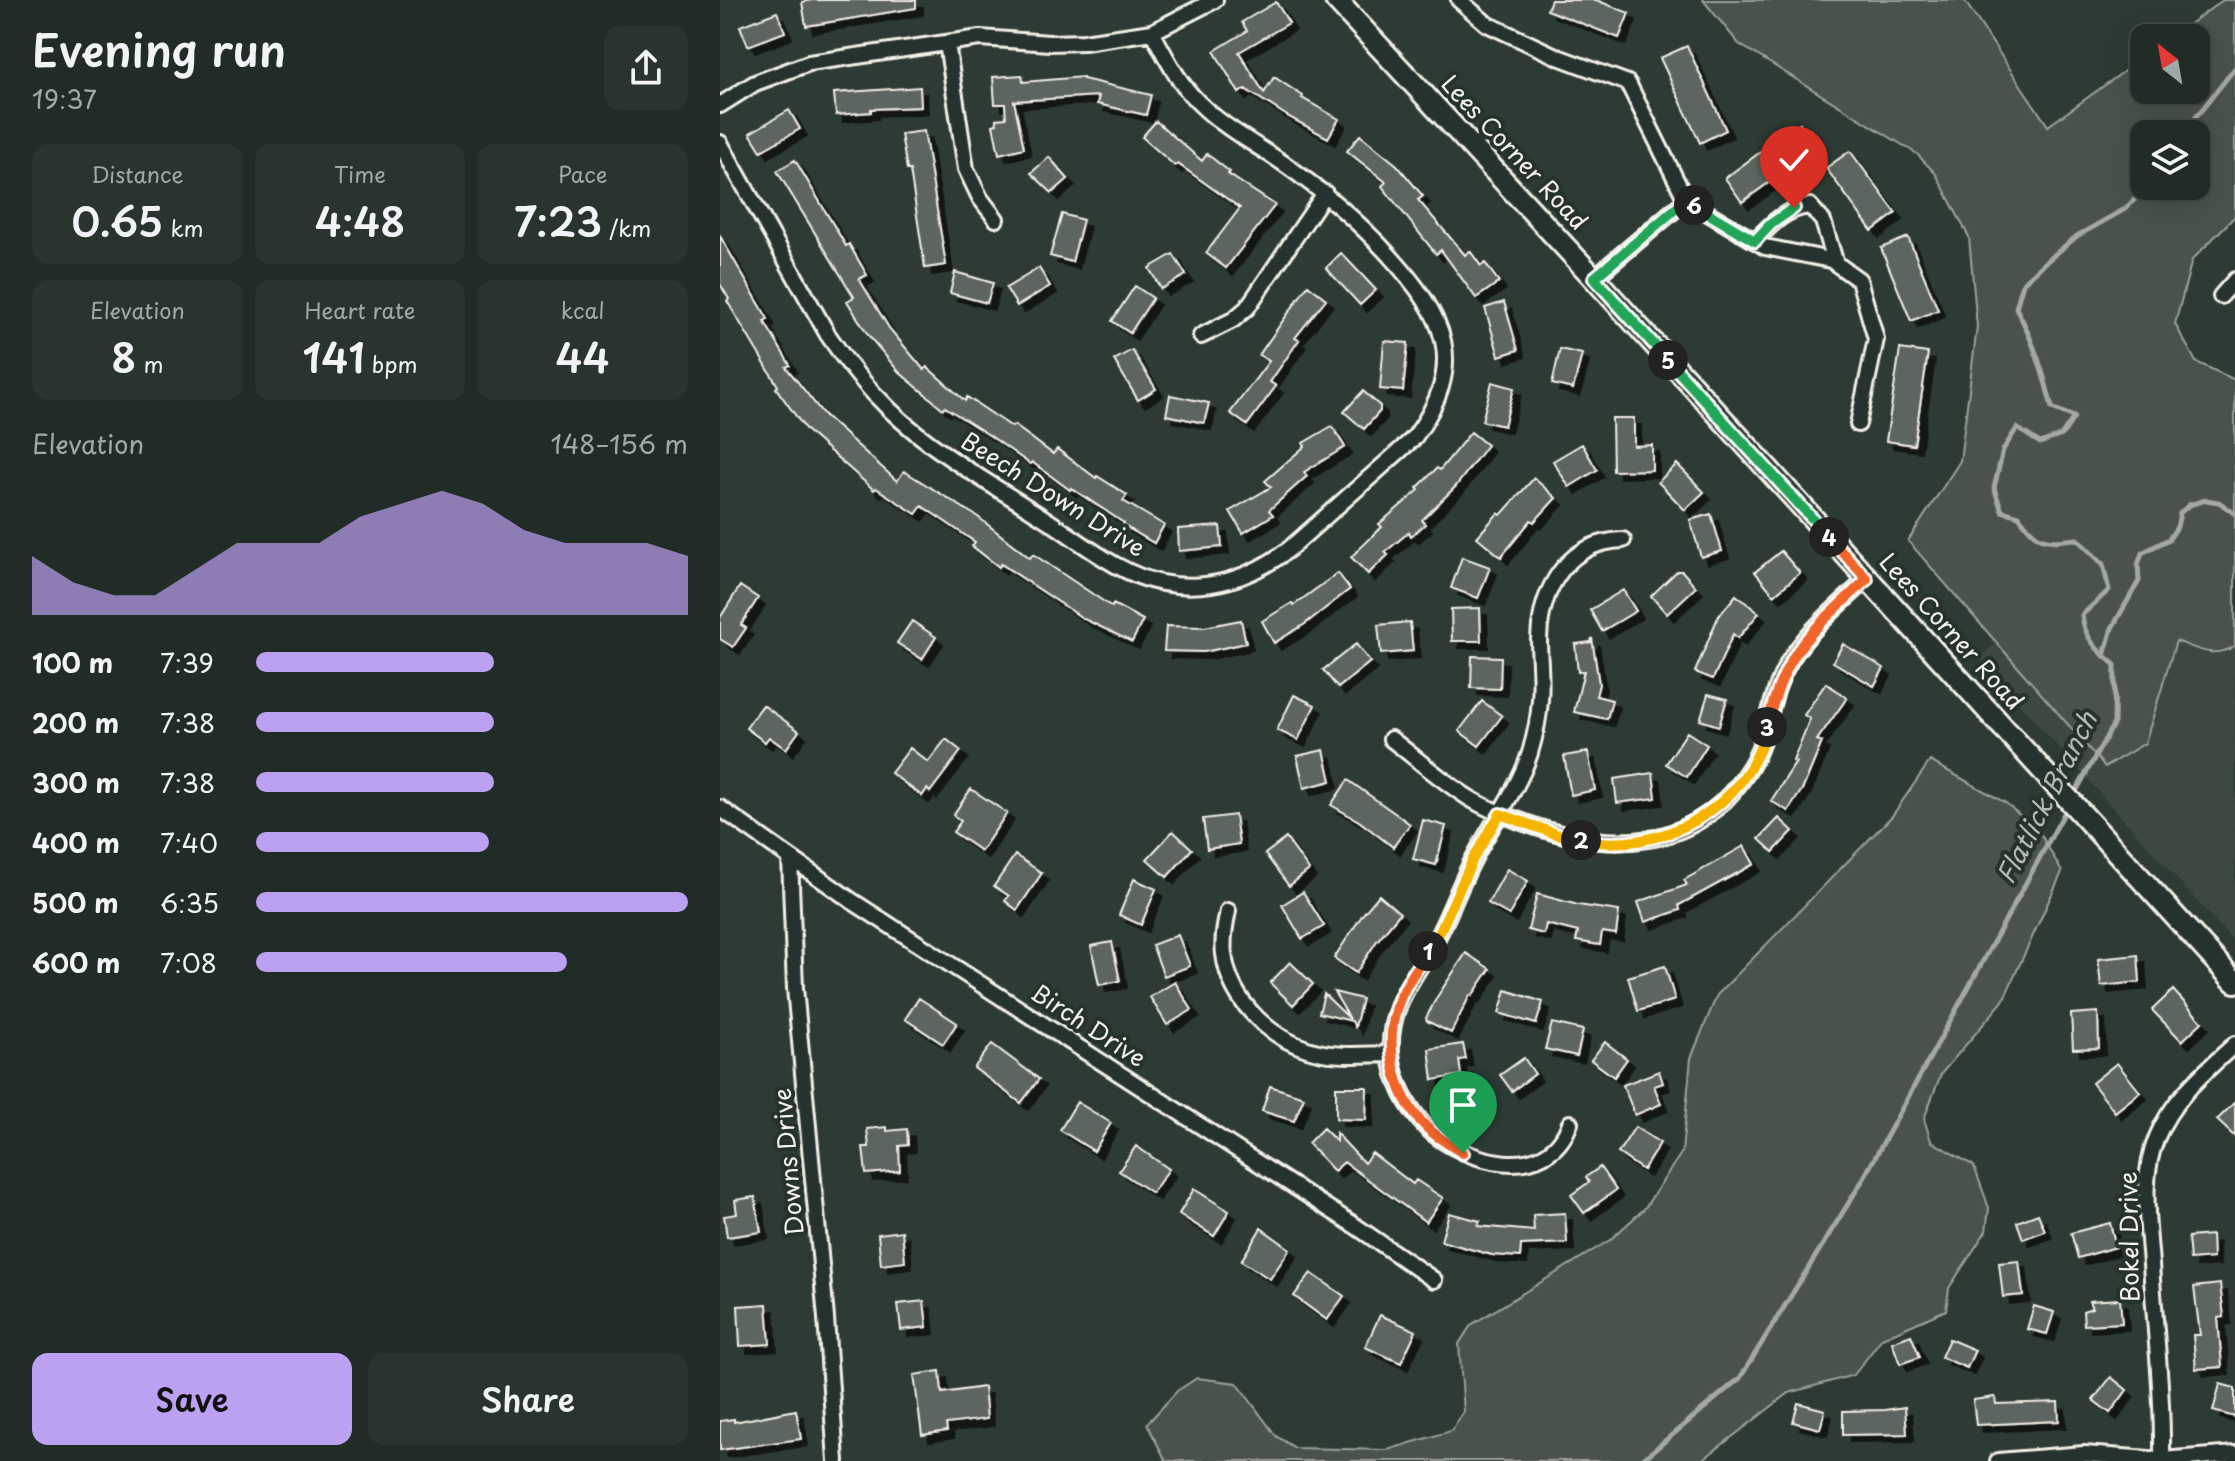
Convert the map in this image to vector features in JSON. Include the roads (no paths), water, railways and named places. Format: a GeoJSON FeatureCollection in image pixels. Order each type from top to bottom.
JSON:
{"type":"FeatureCollection","features":[{"type":"Feature","properties":{"kind":"street"},"geometry":{"type":"LineString","coordinates":[[720,105],[755,83],[809,63],[980,38],[1084,42],[1152,32],[1215,0]]}},
{"type":"Feature","properties":{"kind":"street","name":"Lees Corner Road"},"geometry":{"type":"LineString","coordinates":[[1336,0],[1594,278],[2235,982]]}},
{"type":"Feature","properties":{"kind":"street"},"geometry":{"type":"LineString","coordinates":[[1459,0],[1487,24],[1558,57],[1628,83],[1686,200],[1765,247],[1831,260],[1859,280],[1876,339],[1858,424]]}},
{"type":"Feature","properties":{"kind":"street","name":"Beech Down Drive"},"geometry":{"type":"LineString","coordinates":[[720,143],[828,335],[861,379],[891,411],[944,452],[1117,565],[1160,583],[1185,586],[1222,583],[1268,565],[1288,550],[1414,438],[1429,417],[1440,392],[1444,366],[1442,338],[1425,298],[1360,224],[1325,193],[1199,104],[1178,78],[1152,32]]}},
{"type":"Feature","properties":{"kind":"street"},"geometry":{"type":"LineString","coordinates":[[947,43],[966,169],[980,198],[996,219]]}},
{"type":"Feature","properties":{"kind":"street"},"geometry":{"type":"LineString","coordinates":[[1201,336],[1233,320],[1247,308],[1325,193]]}},
{"type":"Feature","properties":{"kind":"street"},"geometry":{"type":"LineString","coordinates":[[1594,278],[1686,200]]}},
{"type":"Feature","properties":{"kind":"street"},"geometry":{"type":"LineString","coordinates":[[1755,241],[1771,224],[1794,208],[1810,206],[1823,221],[1836,264]]}},
{"type":"Feature","properties":{"kind":"street"},"geometry":{"type":"LineString","coordinates":[[2221,296],[2235,280]]}},
{"type":"Feature","properties":{"kind":"street"},"geometry":{"type":"LineString","coordinates":[[1570,1123],[1559,1143],[1549,1153],[1536,1159],[1497,1162],[1463,1153],[1439,1138],[1413,1111],[1394,1072],[1391,1054],[1394,1022],[1405,988],[1439,934],[1473,859],[1520,777],[1536,729],[1540,704],[1541,617],[1552,584],[1578,552],[1606,541],[1623,540]]}},
{"type":"Feature","properties":{"kind":"street"},"geometry":{"type":"LineString","coordinates":[[1391,739],[1470,798],[1500,814],[1585,841],[1616,843],[1662,836],[1699,819],[1731,793],[1752,765],[1766,733],[1778,684],[1793,655],[1814,629],[1867,579]]}},
{"type":"Feature","properties":{"kind":"street","name":"Birch Drive"},"geometry":{"type":"LineString","coordinates":[[720,808],[790,858],[1434,1280]]}},
{"type":"Feature","properties":{"kind":"street","name":"Downs Drive"},"geometry":{"type":"LineString","coordinates":[[790,858],[795,988],[836,1461]]}},
{"type":"Feature","properties":{"kind":"street"},"geometry":{"type":"LineString","coordinates":[[1228,911],[1224,931],[1227,968],[1242,999],[1266,1027],[1307,1049],[1325,1053],[1391,1054]]}},
{"type":"Feature","properties":{"kind":"street","name":"Bokel Drive"},"geometry":{"type":"LineString","coordinates":[[2162,1460],[2147,1177],[2157,1137],[2168,1115],[2188,1087],[2235,1044]]}},
{"type":"Feature","properties":{"kind":"street"},"geometry":{"type":"LineString","coordinates":[[1998,1461],[2084,1454],[2162,1460],[2235,1454]]}},
{"type":"Feature","properties":{"kind":"waterway","name":"Flatlick Branch"},"geometry":{"type":"LineString","coordinates":[[2194,120],[2235,68]]}},
{"type":"Feature","properties":{"kind":"waterway","name":"Flatlick Branch"},"geometry":{"type":"LineString","coordinates":[[2074,795],[2114,723],[2115,665],[2093,643],[2082,615],[2109,590],[2103,564],[2077,539],[2050,540],[2037,536],[2019,516],[2002,511],[1994,488],[2003,450],[2017,428],[2040,443],[2062,435],[2074,417],[2052,408],[2037,357],[2016,308],[2023,283],[2077,236],[2125,209],[2134,200]]}},
{"type":"Feature","properties":{"kind":"waterway"},"geometry":{"type":"LineString","coordinates":[[2104,656],[2112,628],[2139,581],[2138,565],[2142,553],[2169,539],[2177,527],[2180,513],[2189,505],[2206,500],[2219,502],[2235,514]]}},
{"type":"Feature","properties":{"kind":"waterway","name":"Flatlick Branch"},"geometry":{"type":"LineString","coordinates":[[1641,1461],[1740,1378],[1861,1183],[2067,808]]}}]}
